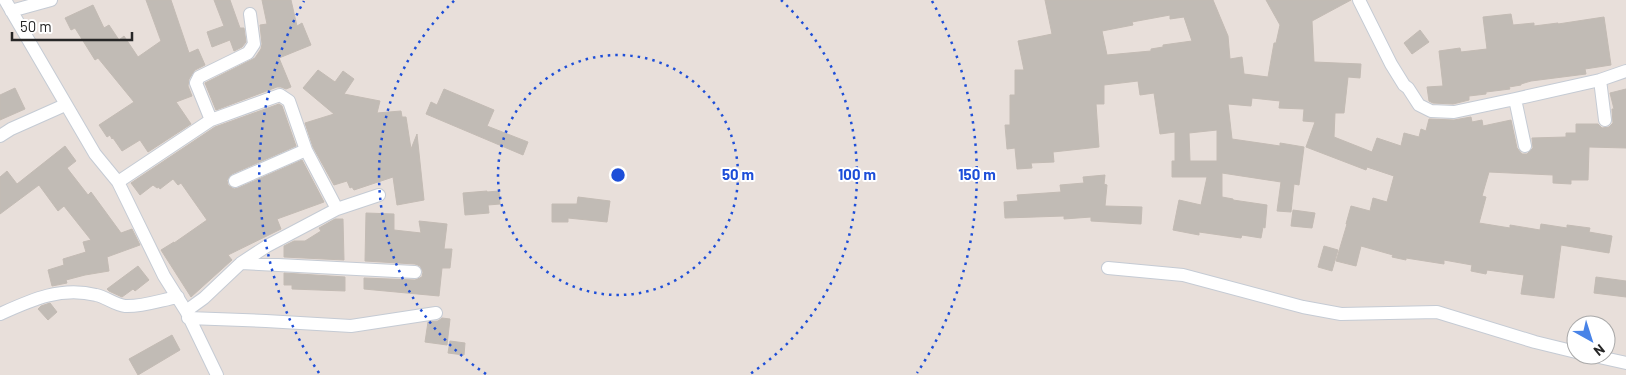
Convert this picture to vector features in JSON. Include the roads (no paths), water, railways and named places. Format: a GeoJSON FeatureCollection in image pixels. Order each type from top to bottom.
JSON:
{"type":"FeatureCollection","features":[{"type":"Feature","properties":{"kind":"street"},"geometry":{"type":"LineString","coordinates":[[51,0],[8,6],[94,154],[118,182],[164,276],[178,297],[217,375]]}},
{"type":"Feature","properties":{"kind":"street"},"geometry":{"type":"LineString","coordinates":[[1359,0],[1391,64],[1419,105],[1431,111],[1454,112],[1600,80],[1626,71]]}},
{"type":"Feature","properties":{"kind":"street"},"geometry":{"type":"LineString","coordinates":[[211,120],[196,83],[199,77],[248,53],[254,44],[250,14]]}},
{"type":"Feature","properties":{"kind":"street"},"geometry":{"type":"LineString","coordinates":[[1600,80],[1605,120]]}},
{"type":"Feature","properties":{"kind":"street"},"geometry":{"type":"LineString","coordinates":[[118,182],[211,120],[280,95],[290,101],[306,150],[337,209]]}},
{"type":"Feature","properties":{"kind":"street"},"geometry":{"type":"LineString","coordinates":[[1515,99],[1525,146]]}},
{"type":"Feature","properties":{"kind":"street"},"geometry":{"type":"LineString","coordinates":[[0,136],[11,129],[65,105]]}},
{"type":"Feature","properties":{"kind":"street"},"geometry":{"type":"LineString","coordinates":[[235,181],[306,150]]}},
{"type":"Feature","properties":{"kind":"street"},"geometry":{"type":"LineString","coordinates":[[187,315],[241,263],[267,246],[337,209],[379,195]]}},
{"type":"Feature","properties":{"kind":"street"},"geometry":{"type":"LineString","coordinates":[[241,263],[415,272]]}},
{"type":"Feature","properties":{"kind":"street"},"geometry":{"type":"LineString","coordinates":[[1108,268],[1183,275],[1303,307],[1341,314],[1437,312],[1566,350]]}},
{"type":"Feature","properties":{"kind":"street"},"geometry":{"type":"LineString","coordinates":[[0,314],[38,298],[68,292],[97,295],[122,306],[133,306],[178,297]]}},
{"type":"Feature","properties":{"kind":"street"},"geometry":{"type":"LineString","coordinates":[[187,315],[351,326],[436,313]]}}]}
